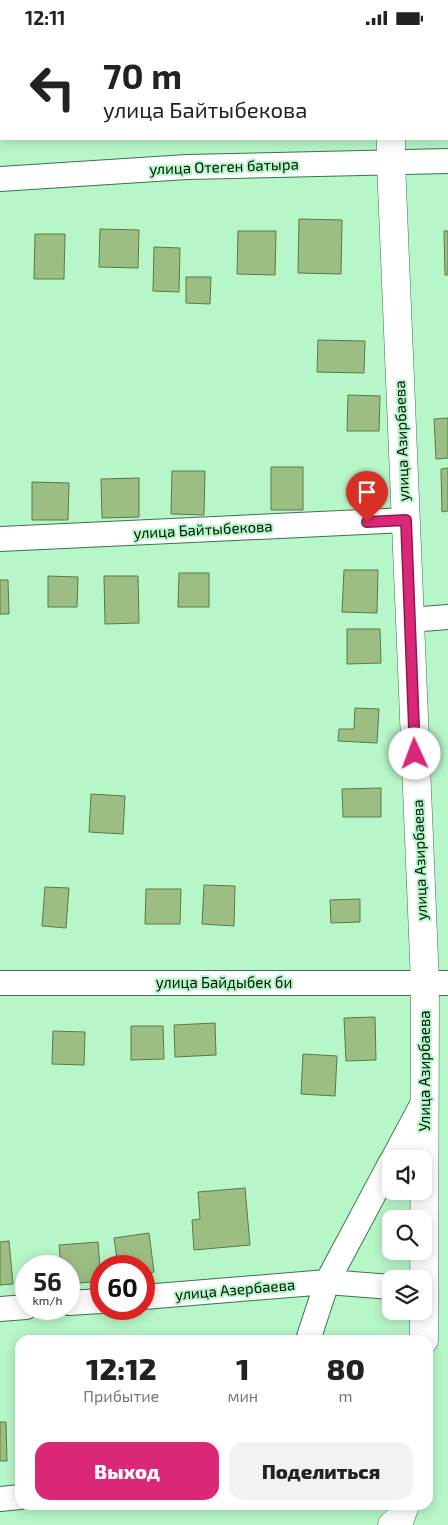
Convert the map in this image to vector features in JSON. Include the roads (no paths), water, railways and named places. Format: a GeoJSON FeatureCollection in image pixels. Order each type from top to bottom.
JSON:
{"type":"FeatureCollection","features":[{"type":"Feature","properties":{"kind":"main road","name":"улица Азирбаева"},"geometry":{"type":"LineString","coordinates":[[391,150],[410,620],[437,983]]}},
{"type":"Feature","properties":{"kind":"main road","name":"Улица Азирбаева"},"geometry":{"type":"LineString","coordinates":[[424,1270],[425,1099],[437,983]]}},
{"type":"Feature","properties":{"kind":"main road","name":"Улица Азирбаева"},"geometry":{"type":"LineString","coordinates":[[424,1320],[424,1335]]}},
{"type":"Feature","properties":{"kind":"main road"},"geometry":{"type":"LineString","coordinates":[[392,1525],[400,1519],[403,1510]]}},
{"type":"Feature","properties":{"kind":"street","name":"улица Отеген батыра"},"geometry":{"type":"LineString","coordinates":[[0,179],[187,167],[391,150],[448,161]]}},
{"type":"Feature","properties":{"kind":"street","name":"улица Байтыбекова"},"geometry":{"type":"LineString","coordinates":[[0,539],[406,520]]}},
{"type":"Feature","properties":{"kind":"street"},"geometry":{"type":"LineString","coordinates":[[410,620],[448,617]]}},
{"type":"Feature","properties":{"kind":"street","name":"улица Байдыбек би"},"geometry":{"type":"LineString","coordinates":[[0,983],[437,983]]}},
{"type":"Feature","properties":{"kind":"street"},"geometry":{"type":"LineString","coordinates":[[397,1150],[425,1099]]}},
{"type":"Feature","properties":{"kind":"street"},"geometry":{"type":"LineString","coordinates":[[310,1335],[327,1283],[382,1179]]}},
{"type":"Feature","properties":{"kind":"street","name":"улица Азербаева"},"geometry":{"type":"LineString","coordinates":[[155,1296],[327,1283],[382,1286]]}},
{"type":"Feature","properties":{"kind":"street"},"geometry":{"type":"LineString","coordinates":[[0,1309],[15,1308]]}},
{"type":"Feature","properties":{"kind":"street"},"geometry":{"type":"LineString","coordinates":[[0,1499],[15,1498]]}}]}
